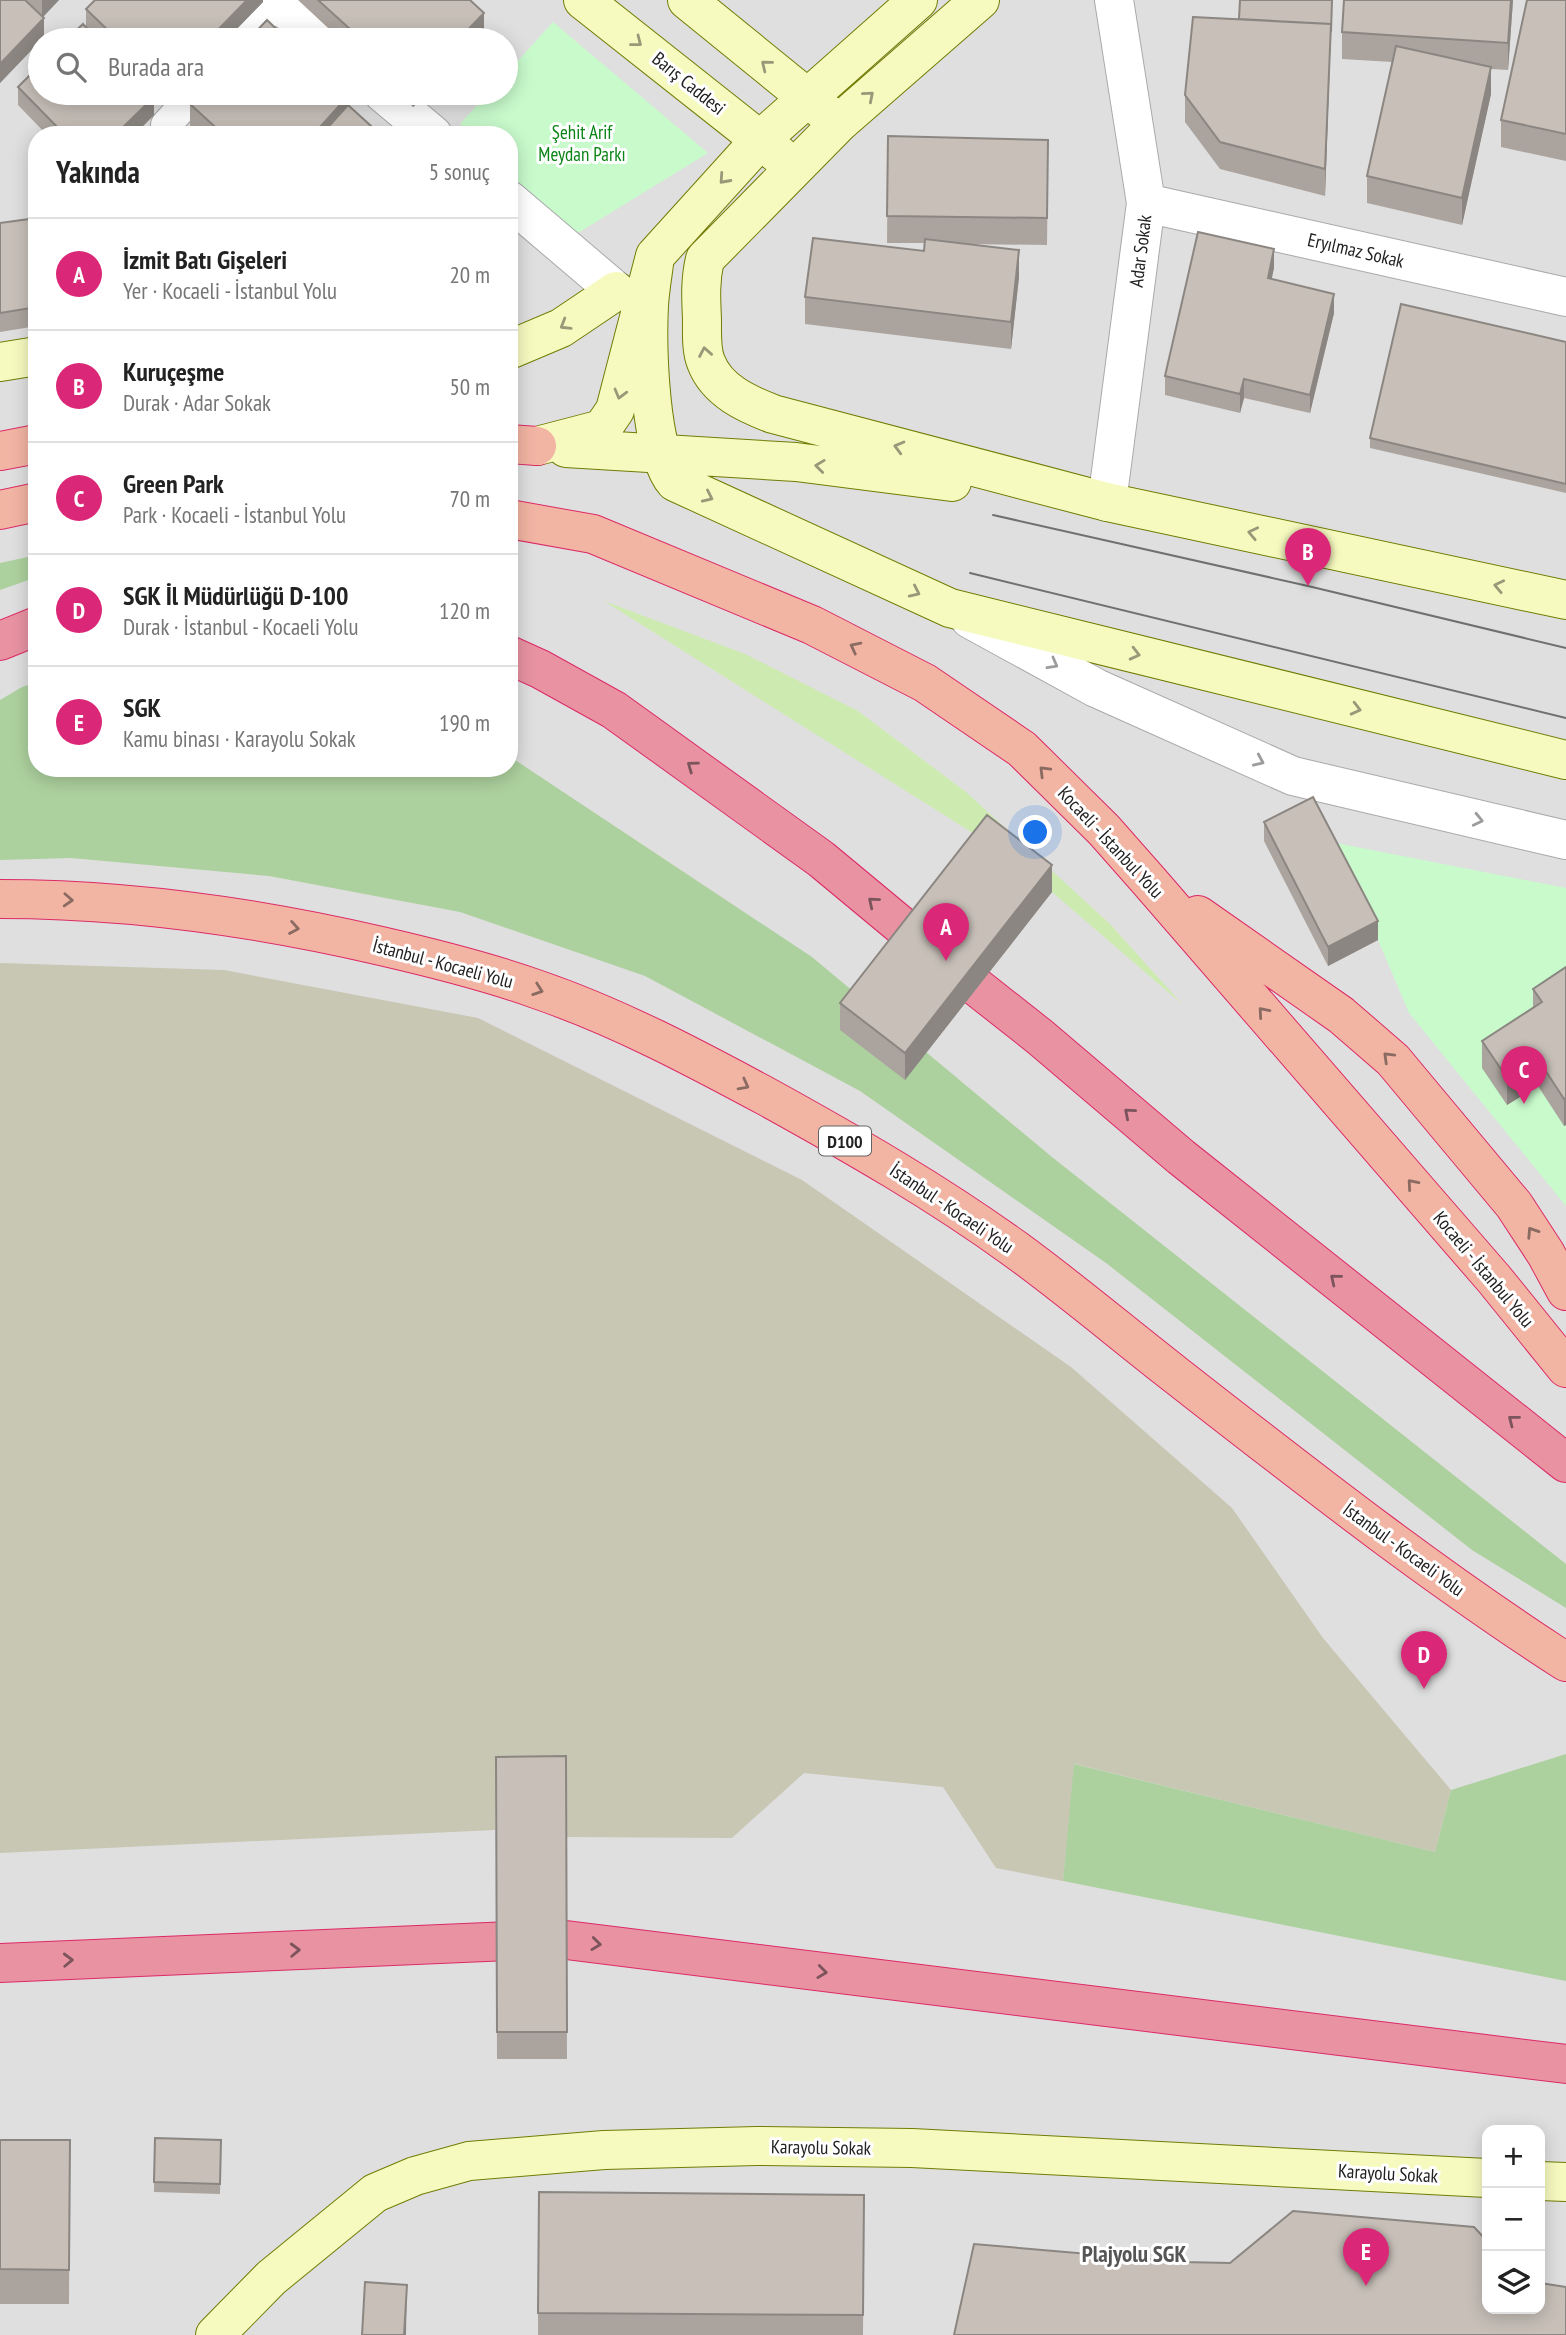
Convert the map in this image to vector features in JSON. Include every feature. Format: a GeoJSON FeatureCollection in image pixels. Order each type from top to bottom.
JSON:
{"type":"FeatureCollection","features":[{"type":"Feature","properties":{"kind":"highway"},"geometry":{"type":"LineString","coordinates":[[0,451],[28,446]]}},
{"type":"Feature","properties":{"kind":"highway"},"geometry":{"type":"LineString","coordinates":[[0,510],[28,504]]}},
{"type":"Feature","properties":{"kind":"highway","name":"Kocaeli - İstanbul Yolu"},"geometry":{"type":"LineString","coordinates":[[518,521],[593,534],[812,625],[925,683],[1022,749],[1104,830],[1149,881],[1494,1279],[1566,1367]]}},
{"type":"Feature","properties":{"kind":"highway"},"geometry":{"type":"LineString","coordinates":[[0,641],[28,630]]}},
{"type":"Feature","properties":{"kind":"highway"},"geometry":{"type":"LineString","coordinates":[[518,659],[540,668],[614,710],[821,859],[1040,1037],[1181,1157],[1566,1463]]}},
{"type":"Feature","properties":{"kind":"highway"},"geometry":{"type":"LineString","coordinates":[[1149,881],[1341,1015],[1393,1060],[1514,1205],[1566,1291]]}},
{"type":"Feature","properties":{"kind":"highway","name":"İstanbul - Kocaeli Yolu"},"geometry":{"type":"LineString","coordinates":[[0,899],[68,899],[195,911],[327,934],[428,957],[536,989],[627,1024],[738,1081],[922,1184],[1017,1250],[1328,1494],[1566,1662]]}},
{"type":"Feature","properties":{"kind":"highway"},"geometry":{"type":"LineString","coordinates":[[0,1963],[566,1940],[1566,2064]]}},
{"type":"Feature","properties":{"kind":"main road","name":"Barış Caddesi"},"geometry":{"type":"LineString","coordinates":[[583,0],[795,168]]}},
{"type":"Feature","properties":{"kind":"main road"},"geometry":{"type":"LineString","coordinates":[[687,0],[839,123]]}},
{"type":"Feature","properties":{"kind":"main road"},"geometry":{"type":"LineString","coordinates":[[519,441],[602,429],[615,410],[655,256],[760,140],[918,0]]}},
{"type":"Feature","properties":{"kind":"main road"},"geometry":{"type":"LineString","coordinates":[[980,0],[839,123],[705,259],[700,282],[705,361],[717,380],[740,401],[773,414],[1107,502],[1566,600]]}},
{"type":"Feature","properties":{"kind":"main road"},"geometry":{"type":"LineString","coordinates":[[655,256],[649,304],[654,418],[660,454],[668,474],[675,482],[950,608],[1566,760]]}},
{"type":"Feature","properties":{"kind":"main road"},"geometry":{"type":"LineString","coordinates":[[518,346],[561,328],[616,291]]}},
{"type":"Feature","properties":{"kind":"main road"},"geometry":{"type":"LineString","coordinates":[[0,362],[28,357]]}},
{"type":"Feature","properties":{"kind":"main road"},"geometry":{"type":"LineString","coordinates":[[519,441],[660,454],[796,462],[1107,502]]}},
{"type":"Feature","properties":{"kind":"main road","name":"Karayolu Sokak"},"geometry":{"type":"LineString","coordinates":[[228,2328],[271,2278],[375,2193],[415,2176],[468,2161],[646,2149],[757,2146],[912,2148],[1482,2178]]}},
{"type":"Feature","properties":{"kind":"main road"},"geometry":{"type":"LineString","coordinates":[[1545,2181],[1566,2182]]}},
{"type":"Feature","properties":{"kind":"street","name":"Adar Sokak"},"geometry":{"type":"LineString","coordinates":[[1107,502],[1146,203],[1114,0]]}},
{"type":"Feature","properties":{"kind":"street"},"geometry":{"type":"LineString","coordinates":[[276,1],[308,28]]}},
{"type":"Feature","properties":{"kind":"street"},"geometry":{"type":"LineString","coordinates":[[397,105],[422,126]]}},
{"type":"Feature","properties":{"kind":"street","name":"Eryılmaz Sokak"},"geometry":{"type":"LineString","coordinates":[[1146,203],[1566,297]]}},
{"type":"Feature","properties":{"kind":"street"},"geometry":{"type":"LineString","coordinates":[[518,208],[616,291]]}},
{"type":"Feature","properties":{"kind":"street"},"geometry":{"type":"LineString","coordinates":[[950,608],[1096,688],[1293,776],[1566,840]]}},
{"type":"Feature","properties":{"kind":"lane"},"geometry":{"type":"LineString","coordinates":[[253,28],[276,1]]}},
{"type":"Feature","properties":{"kind":"lane"},"geometry":{"type":"LineString","coordinates":[[166,125],[184,105]]}},
{"type":"Feature","properties":{"kind":"shaded area"},"geometry":{"type":"Polygon","coordinates":[[[0,0],[1566,0],[1566,2335],[0,2335],[0,0]]]}},
{"type":"Feature","properties":{"kind":"shaded area"},"geometry":{"type":"Polygon","coordinates":[[[0,963],[224,970],[478,1018],[802,1180],[1071,1367],[1232,1508],[1323,1638],[1451,1790],[1435,1852],[1075,1764],[1063,1881],[996,1868],[943,1787],[804,1773],[732,1838],[566,1837],[496,1783],[495,1830],[0,1853],[0,963]]]}},
{"type":"Feature","properties":{"kind":"green space","name":"Şehit Arif Meydan Parkı"},"geometry":{"type":"Polygon","coordinates":[[[553,22],[708,153],[573,236],[518,182],[518,126],[460,124],[477,105],[518,105],[518,61],[553,22]]]}},
{"type":"Feature","properties":{"kind":"green space"},"geometry":{"type":"Polygon","coordinates":[[[28,557],[28,580],[0,590],[0,563],[28,557]]]}},
{"type":"Feature","properties":{"kind":"green space"},"geometry":{"type":"Polygon","coordinates":[[[604,601],[745,654],[858,711],[966,792],[1110,924],[1182,1004],[1052,892],[987,842],[604,601]]]}},
{"type":"Feature","properties":{"kind":"green space"},"geometry":{"type":"Polygon","coordinates":[[[28,685],[28,777],[518,777],[518,762],[812,957],[1052,1157],[1566,1564],[1566,1608],[1472,1550],[1106,1263],[860,1091],[645,976],[460,912],[269,876],[71,858],[0,860],[0,700],[28,685]]]}},
{"type":"Feature","properties":{"kind":"green space"},"geometry":{"type":"Polygon","coordinates":[[[1326,841],[1566,888],[1566,1206],[1409,1013],[1378,940],[1326,841]]]}},
{"type":"Feature","properties":{"kind":"green space"},"geometry":{"type":"Polygon","coordinates":[[[1566,1754],[1566,1981],[1063,1881],[1074,1764],[1435,1852],[1451,1790],[1566,1754]]]}},
{"type":"Feature","properties":{"kind":"building"},"geometry":{"type":"Polygon","coordinates":[[[0,0],[25,0],[44,18],[34,28],[28,28],[28,35],[0,64],[0,0]]]}},
{"type":"Feature","properties":{"kind":"building"},"geometry":{"type":"Polygon","coordinates":[[[95,0],[247,0],[220,28],[106,28],[86,9],[95,0]]]}},
{"type":"Feature","properties":{"kind":"building"},"geometry":{"type":"Polygon","coordinates":[[[318,0],[470,0],[484,13],[470,28],[349,28],[318,0]]]}},
{"type":"Feature","properties":{"kind":"building"},"geometry":{"type":"Polygon","coordinates":[[[1240,0],[1332,0],[1331,32],[1331,24],[1239,19],[1240,0]]]}},
{"type":"Feature","properties":{"kind":"building"},"geometry":{"type":"Polygon","coordinates":[[[1344,0],[1511,0],[1508,43],[1342,32],[1344,0]]]}},
{"type":"Feature","properties":{"kind":"building"},"geometry":{"type":"Polygon","coordinates":[[[1527,0],[1566,0],[1566,134],[1501,120],[1527,0]]]}},
{"type":"Feature","properties":{"kind":"building"},"geometry":{"type":"Polygon","coordinates":[[[1193,17],[1331,24],[1325,169],[1220,142],[1185,95],[1193,17]]]}},
{"type":"Feature","properties":{"kind":"building"},"geometry":{"type":"Polygon","coordinates":[[[267,20],[275,28],[259,28],[267,20]]]}},
{"type":"Feature","properties":{"kind":"building"},"geometry":{"type":"Polygon","coordinates":[[[1396,46],[1491,67],[1462,198],[1367,176],[1396,46]]]}},
{"type":"Feature","properties":{"kind":"building"},"geometry":{"type":"Polygon","coordinates":[[[28,77],[28,97],[18,87],[28,77]]]}},
{"type":"Feature","properties":{"kind":"building"},"geometry":{"type":"Polygon","coordinates":[[[36,105],[146,105],[124,126],[56,126],[36,105]]]}},
{"type":"Feature","properties":{"kind":"building"},"geometry":{"type":"Polygon","coordinates":[[[191,105],[340,105],[321,126],[214,126],[191,105]]]}},
{"type":"Feature","properties":{"kind":"building"},"geometry":{"type":"Polygon","coordinates":[[[348,105],[371,126],[329,126],[348,105]]]}},
{"type":"Feature","properties":{"kind":"building"},"geometry":{"type":"Polygon","coordinates":[[[888,136],[1048,140],[1047,218],[887,216],[888,136]]]}},
{"type":"Feature","properties":{"kind":"building"},"geometry":{"type":"Polygon","coordinates":[[[28,219],[28,308],[0,313],[0,223],[28,219]]]}},
{"type":"Feature","properties":{"kind":"building"},"geometry":{"type":"Polygon","coordinates":[[[1198,232],[1274,249],[1268,278],[1334,294],[1310,395],[1244,379],[1240,394],[1165,376],[1198,232]]]}},
{"type":"Feature","properties":{"kind":"building"},"geometry":{"type":"Polygon","coordinates":[[[813,238],[924,251],[925,239],[1019,250],[1011,322],[805,297],[813,238]]]}},
{"type":"Feature","properties":{"kind":"building"},"geometry":{"type":"Polygon","coordinates":[[[1401,304],[1566,342],[1566,484],[1370,438],[1401,304]]]}},
{"type":"Feature","properties":{"kind":"building"},"geometry":{"type":"Polygon","coordinates":[[[1313,797],[1378,921],[1328,947],[1264,822],[1313,797]]]}},
{"type":"Feature","properties":{"kind":"building"},"geometry":{"type":"Polygon","coordinates":[[[987,815],[1052,865],[905,1053],[840,1003],[987,815]]]}},
{"type":"Feature","properties":{"kind":"building"},"geometry":{"type":"Polygon","coordinates":[[[1566,967],[1564,1099],[1538,1059],[1507,1078],[1482,1041],[1542,1002],[1533,989],[1566,967]]]}},
{"type":"Feature","properties":{"kind":"building"},"geometry":{"type":"Polygon","coordinates":[[[566,1756],[567,2032],[497,2032],[496,1757],[566,1756]]]}},
{"type":"Feature","properties":{"kind":"building"},"geometry":{"type":"Polygon","coordinates":[[[155,2138],[221,2140],[220,2184],[154,2182],[155,2138]]]}},
{"type":"Feature","properties":{"kind":"building"},"geometry":{"type":"Polygon","coordinates":[[[0,2140],[70,2140],[69,2270],[0,2269],[0,2140]]]}},
{"type":"Feature","properties":{"kind":"building"},"geometry":{"type":"Polygon","coordinates":[[[539,2192],[864,2195],[863,2315],[538,2313],[539,2192]]]}},
{"type":"Feature","properties":{"kind":"building"},"geometry":{"type":"Polygon","coordinates":[[[1293,2211],[1474,2227],[1482,2236],[1482,2314],[1545,2314],[1545,2284],[1566,2287],[1566,2335],[954,2335],[974,2244],[1182,2262],[1230,2263],[1293,2211]]]}},
{"type":"Feature","properties":{"kind":"building"},"geometry":{"type":"Polygon","coordinates":[[[365,2282],[407,2285],[404,2335],[362,2335],[365,2282]]]}},
{"type":"Feature","properties":{"kind":"tram line"},"geometry":{"type":"LineString","coordinates":[[993,515],[1566,648]]}},
{"type":"Feature","properties":{"kind":"tram line"},"geometry":{"type":"LineString","coordinates":[[970,573],[1566,718]]}},
{"type":"Feature","properties":{"kind":"place","name":"Kuruçeşme"},"geometry":{"type":"Point","coordinates":[1308,586]}},
{"type":"Feature","properties":{"kind":"place","name":"İzmit Batı Gişeleri"},"geometry":{"type":"Point","coordinates":[946,961]}},
{"type":"Feature","properties":{"kind":"place","name":"Green Park"},"geometry":{"type":"Point","coordinates":[1524,1104]}},
{"type":"Feature","properties":{"kind":"place","name":"SGK İl Müdürlüğü D-100"},"geometry":{"type":"Point","coordinates":[1424,1689]}},
{"type":"Feature","properties":{"kind":"place","name":"SGK"},"geometry":{"type":"Point","coordinates":[1366,2286]}},
{"type":"Feature","properties":{"kind":"district","name":"Plajyolu SGK"},"geometry":{"type":"Point","coordinates":[1134,2253]}}]}
